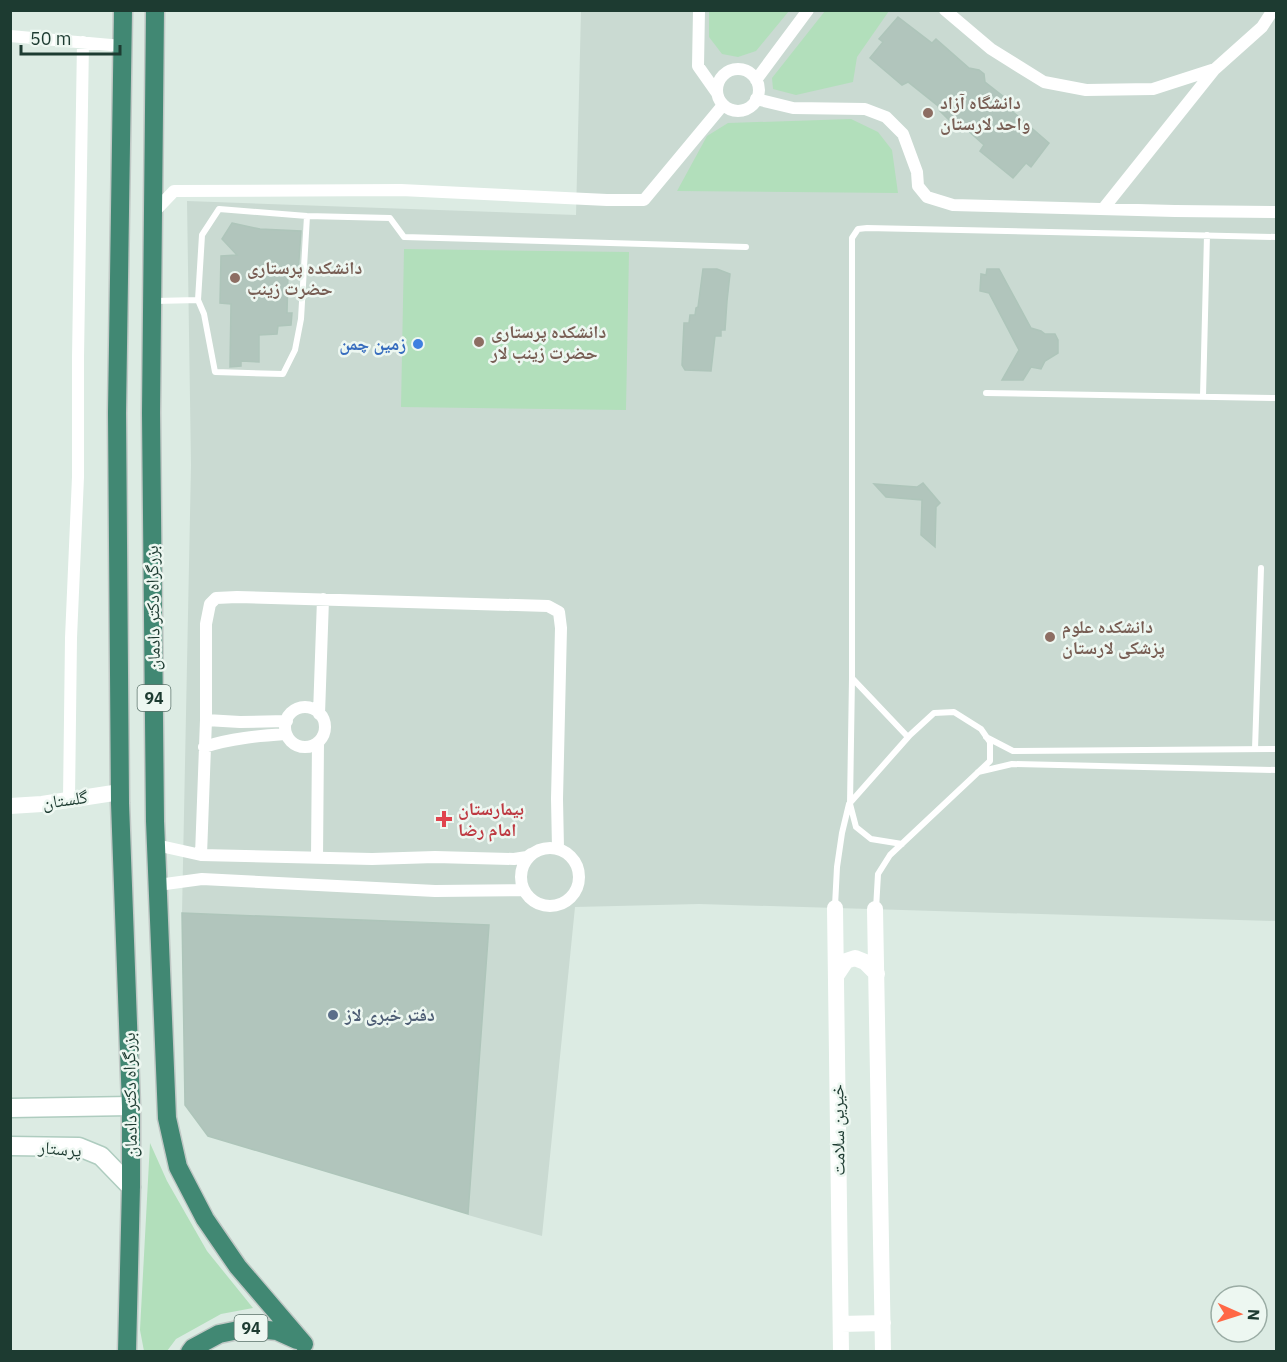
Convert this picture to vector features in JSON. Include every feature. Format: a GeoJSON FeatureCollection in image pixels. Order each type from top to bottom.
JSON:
{"type":"FeatureCollection","features":[{"type":"Feature","properties":{"kind":"highway","name":"بزرگراه دکتر دادمان"},"geometry":{"type":"LineString","coordinates":[[123,10],[117,413],[120,792],[131,1106],[127,1352]]}},
{"type":"Feature","properties":{"kind":"highway","name":"بزرگراه دکتر دادمان"},"geometry":{"type":"LineString","coordinates":[[155,10],[151,413],[156,846],[167,1118],[178,1167],[205,1219],[238,1267],[309,1348]]}},
{"type":"Feature","properties":{"kind":"highway"},"geometry":{"type":"LineString","coordinates":[[117,413],[151,413]]}},
{"type":"Feature","properties":{"kind":"highway","name":"94"},"geometry":{"type":"LineString","coordinates":[[190,1352],[193,1348],[219,1334],[248,1328],[277,1331],[309,1348]]}},
{"type":"Feature","properties":{"kind":"main road"},"geometry":{"type":"LineString","coordinates":[[10,1108],[131,1106]]}},
{"type":"Feature","properties":{"kind":"main road","name":"پرستار"},"geometry":{"type":"LineString","coordinates":[[10,1146],[79,1147],[101,1156],[131,1187]]}},
{"type":"Feature","properties":{"kind":"street"},"geometry":{"type":"LineString","coordinates":[[699,10],[698,66],[723,105],[728,109],[741,111],[747,109],[756,99],[758,86],[756,80],[745,71],[731,70],[720,79],[717,93]]}},
{"type":"Feature","properties":{"kind":"street"},"geometry":{"type":"LineString","coordinates":[[756,80],[808,10]]}},
{"type":"Feature","properties":{"kind":"street"},"geometry":{"type":"LineString","coordinates":[[945,10],[991,48],[1044,82],[1086,90],[1153,89],[1215,69]]}},
{"type":"Feature","properties":{"kind":"street"},"geometry":{"type":"LineString","coordinates":[[1103,209],[1215,69],[1263,27],[1273,10]]}},
{"type":"Feature","properties":{"kind":"street"},"geometry":{"type":"LineString","coordinates":[[10,36],[122,45]]}},
{"type":"Feature","properties":{"kind":"street"},"geometry":{"type":"LineString","coordinates":[[69,799],[71,638],[78,477],[83,42]]}},
{"type":"Feature","properties":{"kind":"street"},"geometry":{"type":"LineString","coordinates":[[756,99],[793,108],[865,109],[886,117],[903,134],[917,172],[918,186],[927,197],[953,205],[1276,212]]}},
{"type":"Feature","properties":{"kind":"street"},"geometry":{"type":"LineString","coordinates":[[153,213],[174,191],[401,190],[644,200],[723,105]]}},
{"type":"Feature","properties":{"kind":"street"},"geometry":{"type":"LineString","coordinates":[[201,855],[207,624],[210,604],[216,598],[237,597],[548,606],[559,612],[561,628],[558,849]]}},
{"type":"Feature","properties":{"kind":"street"},"geometry":{"type":"LineString","coordinates":[[319,714],[323,599]]}},
{"type":"Feature","properties":{"kind":"street"},"geometry":{"type":"LineString","coordinates":[[301,708],[314,710],[319,714],[325,725],[318,742],[313,746],[294,744],[286,734],[285,727],[290,715],[301,708]]}},
{"type":"Feature","properties":{"kind":"street"},"geometry":{"type":"LineString","coordinates":[[206,720],[286,721]]}},
{"type":"Feature","properties":{"kind":"street"},"geometry":{"type":"LineString","coordinates":[[204,747],[231,740],[286,734]]}},
{"type":"Feature","properties":{"kind":"street"},"geometry":{"type":"LineString","coordinates":[[317,858],[318,742]]}},
{"type":"Feature","properties":{"kind":"street","name":"گلستان"},"geometry":{"type":"LineString","coordinates":[[10,806],[42,804],[120,792]]}},
{"type":"Feature","properties":{"kind":"street"},"geometry":{"type":"LineString","coordinates":[[156,846],[201,855],[372,859],[435,857],[514,859],[527,857],[531,854],[539,849],[558,849],[567,852],[578,867],[578,886],[566,901],[548,906],[538,904],[524,890],[521,871],[531,854]]}},
{"type":"Feature","properties":{"kind":"street"},"geometry":{"type":"LineString","coordinates":[[158,885],[202,879],[435,891],[524,890]]}},
{"type":"Feature","properties":{"kind":"street","name":"خیرین سلامت"},"geometry":{"type":"LineString","coordinates":[[835,908],[841,1352]]}},
{"type":"Feature","properties":{"kind":"street"},"geometry":{"type":"LineString","coordinates":[[876,909],[883,1352]]}},
{"type":"Feature","properties":{"kind":"street"},"geometry":{"type":"LineString","coordinates":[[836,976],[846,961],[855,957],[865,962],[877,974]]}},
{"type":"Feature","properties":{"kind":"street"},"geometry":{"type":"LineString","coordinates":[[841,1324],[883,1323]]}},
{"type":"Feature","properties":{"kind":"lane"},"geometry":{"type":"LineString","coordinates":[[307,216],[301,319],[295,350],[283,374],[215,372],[204,314],[198,300],[202,235],[219,209],[307,216],[390,218],[404,237],[746,247]]}},
{"type":"Feature","properties":{"kind":"lane"},"geometry":{"type":"LineString","coordinates":[[835,908],[837,867],[842,833],[850,804],[852,238],[858,229],[867,228],[1276,237]]}},
{"type":"Feature","properties":{"kind":"lane"},"geometry":{"type":"LineString","coordinates":[[1203,396],[1207,235]]}},
{"type":"Feature","properties":{"kind":"lane"},"geometry":{"type":"LineString","coordinates":[[152,301],[198,300]]}},
{"type":"Feature","properties":{"kind":"lane"},"geometry":{"type":"LineString","coordinates":[[986,393],[1276,398]]}},
{"type":"Feature","properties":{"kind":"lane"},"geometry":{"type":"LineString","coordinates":[[1255,749],[1261,568]]}},
{"type":"Feature","properties":{"kind":"lane"},"geometry":{"type":"LineString","coordinates":[[852,678],[908,737]]}},
{"type":"Feature","properties":{"kind":"lane"},"geometry":{"type":"LineString","coordinates":[[850,804],[908,737],[934,713],[954,712],[981,729],[990,742],[990,761],[890,855],[878,874],[876,909]]}},
{"type":"Feature","properties":{"kind":"lane"},"geometry":{"type":"LineString","coordinates":[[986,737],[1013,751],[1276,749]]}},
{"type":"Feature","properties":{"kind":"lane"},"geometry":{"type":"LineString","coordinates":[[978,772],[1012,764],[1276,770]]}},
{"type":"Feature","properties":{"kind":"lane"},"geometry":{"type":"LineString","coordinates":[[850,804],[856,827],[871,839],[902,844]]}},
{"type":"Feature","properties":{"kind":"shaded area"},"geometry":{"type":"Polygon","coordinates":[[[581,11],[1276,11],[1276,921],[699,904],[575,907],[542,1236],[468,1215],[489,925],[182,913],[191,465],[187,201],[576,215],[581,11]]]}},
{"type":"Feature","properties":{"kind":"green space"},"geometry":{"type":"Polygon","coordinates":[[[709,10],[789,11],[756,51],[738,57],[722,54],[709,37],[709,10]]]}},
{"type":"Feature","properties":{"kind":"green space"},"geometry":{"type":"Polygon","coordinates":[[[825,11],[889,11],[857,57],[853,82],[796,95],[773,89],[772,78],[825,11]]]}},
{"type":"Feature","properties":{"kind":"green space"},"geometry":{"type":"Polygon","coordinates":[[[851,119],[878,132],[892,150],[898,193],[677,191],[707,136],[728,123],[851,119]]]}},
{"type":"Feature","properties":{"kind":"green space"},"geometry":{"type":"Polygon","coordinates":[[[404,249],[629,252],[626,410],[401,407],[404,249]]]}},
{"type":"Feature","properties":{"kind":"green space"},"geometry":{"type":"Polygon","coordinates":[[[150,1143],[167,1181],[207,1251],[253,1308],[221,1314],[176,1339],[167,1351],[144,1351],[140,1330],[150,1143]]]}},
{"type":"Feature","properties":{"kind":"building"},"geometry":{"type":"Polygon","coordinates":[[[898,17],[932,43],[936,39],[969,68],[979,70],[984,74],[985,82],[1018,108],[1013,112],[1049,143],[1031,167],[1026,163],[1013,178],[980,151],[984,145],[956,120],[949,120],[938,106],[908,82],[902,85],[870,58],[883,42],[879,39],[898,17]]]}},
{"type":"Feature","properties":{"kind":"building"},"geometry":{"type":"Polygon","coordinates":[[[232,223],[260,229],[301,231],[298,274],[288,274],[287,313],[292,313],[291,325],[278,326],[277,334],[259,335],[259,362],[241,361],[241,366],[230,367],[231,304],[220,303],[221,256],[237,255],[222,239],[232,223]]]}},
{"type":"Feature","properties":{"kind":"building"},"geometry":{"type":"Polygon","coordinates":[[[703,269],[717,269],[730,274],[725,330],[721,330],[721,336],[715,336],[711,371],[685,370],[682,365],[684,323],[689,323],[690,315],[695,315],[698,307],[703,269]]]}},
{"type":"Feature","properties":{"kind":"building"},"geometry":{"type":"Polygon","coordinates":[[[987,269],[999,269],[1031,328],[1045,334],[1055,334],[1058,340],[1058,353],[1045,361],[1041,369],[1031,367],[1023,380],[1002,380],[1019,350],[989,293],[980,291],[981,274],[986,275],[987,269]]]}},
{"type":"Feature","properties":{"kind":"building"},"geometry":{"type":"Polygon","coordinates":[[[923,483],[940,503],[936,507],[935,547],[921,535],[922,500],[886,497],[874,484],[917,487],[923,483]]]}},
{"type":"Feature","properties":{"kind":"building","name":"دفتر خبری لاز"},"geometry":{"type":"Polygon","coordinates":[[[182,913],[489,925],[468,1214],[208,1136],[185,1105],[182,913]]]}},
{"type":"Feature","properties":{"kind":"place","name":"دانشگاه آزاد واحد لارستان"},"geometry":{"type":"Point","coordinates":[928,113]}},
{"type":"Feature","properties":{"kind":"place","name":"دانشکده پرستاری حضرت زینب"},"geometry":{"type":"Point","coordinates":[235,278]}},
{"type":"Feature","properties":{"kind":"place","name":"دانشکده پرستاری حضرت زینب لار"},"geometry":{"type":"Point","coordinates":[479,342]}},
{"type":"Feature","properties":{"kind":"place","name":"زمین چمن"},"geometry":{"type":"Point","coordinates":[418,344]}},
{"type":"Feature","properties":{"kind":"place","name":"دانشکده علوم پزشکی لارستان"},"geometry":{"type":"Point","coordinates":[1050,637]}},
{"type":"Feature","properties":{"kind":"place","name":"بیمارستان امام رضا"},"geometry":{"type":"Point","coordinates":[444,819]}},
{"type":"Feature","properties":{"kind":"place","name":"دفتر خبری لاز"},"geometry":{"type":"Point","coordinates":[333,1015]}}]}
